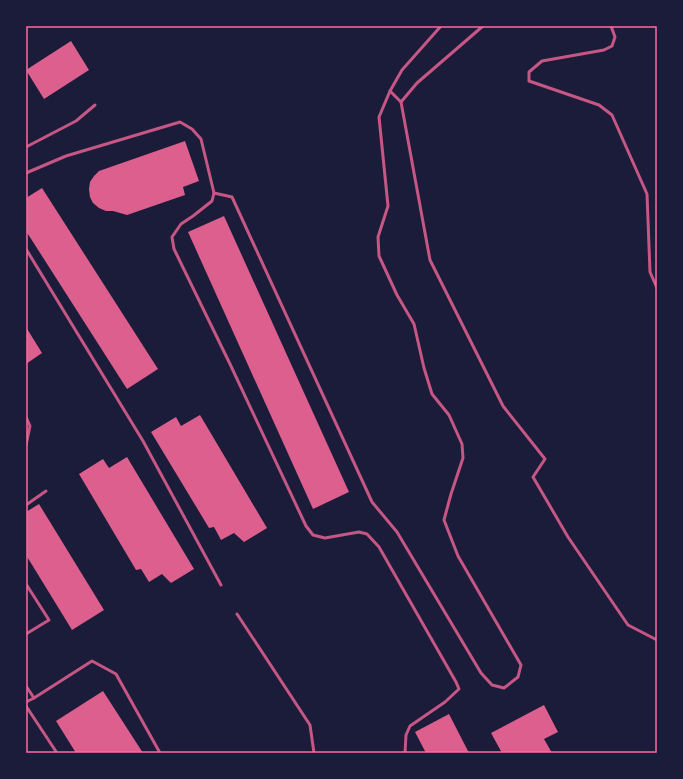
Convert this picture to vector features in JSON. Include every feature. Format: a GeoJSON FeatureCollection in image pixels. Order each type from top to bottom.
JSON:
{"type":"FeatureCollection","features":[{"type":"Feature","properties":{"kind":"lane"},"geometry":{"type":"LineString","coordinates":[[214,193],[232,197],[372,502],[396,532],[481,673],[492,685],[504,688],[518,677],[521,665],[458,556],[444,520],[463,458],[462,444],[449,415],[432,394],[424,368],[414,324],[397,295],[379,256],[378,237],[388,206],[379,117],[402,70],[441,26]]}},
{"type":"Feature","properties":{"kind":"lane"},"geometry":{"type":"LineString","coordinates":[[401,102],[417,83],[483,26]]}},
{"type":"Feature","properties":{"kind":"lane"},"geometry":{"type":"LineString","coordinates":[[610,26],[615,37],[612,46],[604,50],[542,61],[529,72],[529,81],[599,105],[612,115],[647,194],[650,272],[657,288]]}},
{"type":"Feature","properties":{"kind":"lane"},"geometry":{"type":"LineString","coordinates":[[390,92],[401,102],[430,260],[503,406],[545,459],[533,477],[568,538],[628,626],[657,640]]}},
{"type":"Feature","properties":{"kind":"lane"},"geometry":{"type":"LineString","coordinates":[[26,147],[76,121],[95,105]]}},
{"type":"Feature","properties":{"kind":"lane"},"geometry":{"type":"LineString","coordinates":[[26,173],[66,156],[180,122],[192,129],[200,139],[214,193],[212,201],[181,224],[172,237],[174,249],[306,526],[313,535],[325,538],[359,532],[367,534],[379,547],[459,689],[445,702],[410,726],[406,735],[405,753]]}},
{"type":"Feature","properties":{"kind":"lane"},"geometry":{"type":"LineString","coordinates":[[26,249],[143,441],[221,585]]}},
{"type":"Feature","properties":{"kind":"lane"},"geometry":{"type":"LineString","coordinates":[[26,417],[30,426],[26,445]]}},
{"type":"Feature","properties":{"kind":"lane"},"geometry":{"type":"LineString","coordinates":[[26,505],[46,491]]}},
{"type":"Feature","properties":{"kind":"lane"},"geometry":{"type":"LineString","coordinates":[[26,584],[49,620],[26,634]]}},
{"type":"Feature","properties":{"kind":"lane"},"geometry":{"type":"LineString","coordinates":[[237,614],[310,725],[314,753]]}},
{"type":"Feature","properties":{"kind":"lane"},"geometry":{"type":"LineString","coordinates":[[26,702],[92,661],[116,674],[160,753]]}},
{"type":"Feature","properties":{"kind":"lane"},"geometry":{"type":"LineString","coordinates":[[26,686],[34,698]]}},
{"type":"Feature","properties":{"kind":"lane"},"geometry":{"type":"LineString","coordinates":[[26,706],[57,753]]}},
{"type":"Feature","properties":{"kind":"building"},"geometry":{"type":"Polygon","coordinates":[[[71,41],[89,70],[44,99],[26,70],[71,41]]]}},
{"type":"Feature","properties":{"kind":"building"},"geometry":{"type":"Polygon","coordinates":[[[185,141],[199,181],[183,187],[185,195],[127,215],[113,211],[106,211],[93,203],[90,197],[90,182],[99,171],[185,141]]]}},
{"type":"Feature","properties":{"kind":"building"},"geometry":{"type":"Polygon","coordinates":[[[42,188],[158,369],[127,389],[26,231],[26,198],[42,188]]]}},
{"type":"Feature","properties":{"kind":"building"},"geometry":{"type":"Polygon","coordinates":[[[224,216],[349,492],[313,509],[188,232],[224,216]]]}},
{"type":"Feature","properties":{"kind":"building"},"geometry":{"type":"Polygon","coordinates":[[[26,327],[42,353],[26,364],[26,327]]]}},
{"type":"Feature","properties":{"kind":"building"},"geometry":{"type":"Polygon","coordinates":[[[200,415],[267,528],[244,542],[234,533],[221,540],[214,527],[209,528],[151,432],[176,417],[181,426],[200,415]]]}},
{"type":"Feature","properties":{"kind":"building"},"geometry":{"type":"Polygon","coordinates":[[[127,457],[194,569],[171,583],[162,574],[149,582],[141,569],[136,570],[79,474],[103,459],[109,468],[127,457]]]}},
{"type":"Feature","properties":{"kind":"building"},"geometry":{"type":"Polygon","coordinates":[[[39,504],[104,610],[72,630],[26,555],[26,512],[39,504]]]}},
{"type":"Feature","properties":{"kind":"building"},"geometry":{"type":"Polygon","coordinates":[[[103,691],[143,753],[76,753],[56,721],[103,691]]]}},
{"type":"Feature","properties":{"kind":"building"},"geometry":{"type":"Polygon","coordinates":[[[544,705],[558,732],[544,739],[552,753],[502,753],[491,733],[544,705]]]}},
{"type":"Feature","properties":{"kind":"building"},"geometry":{"type":"Polygon","coordinates":[[[449,714],[469,753],[426,753],[415,732],[449,714]]]}}]}
